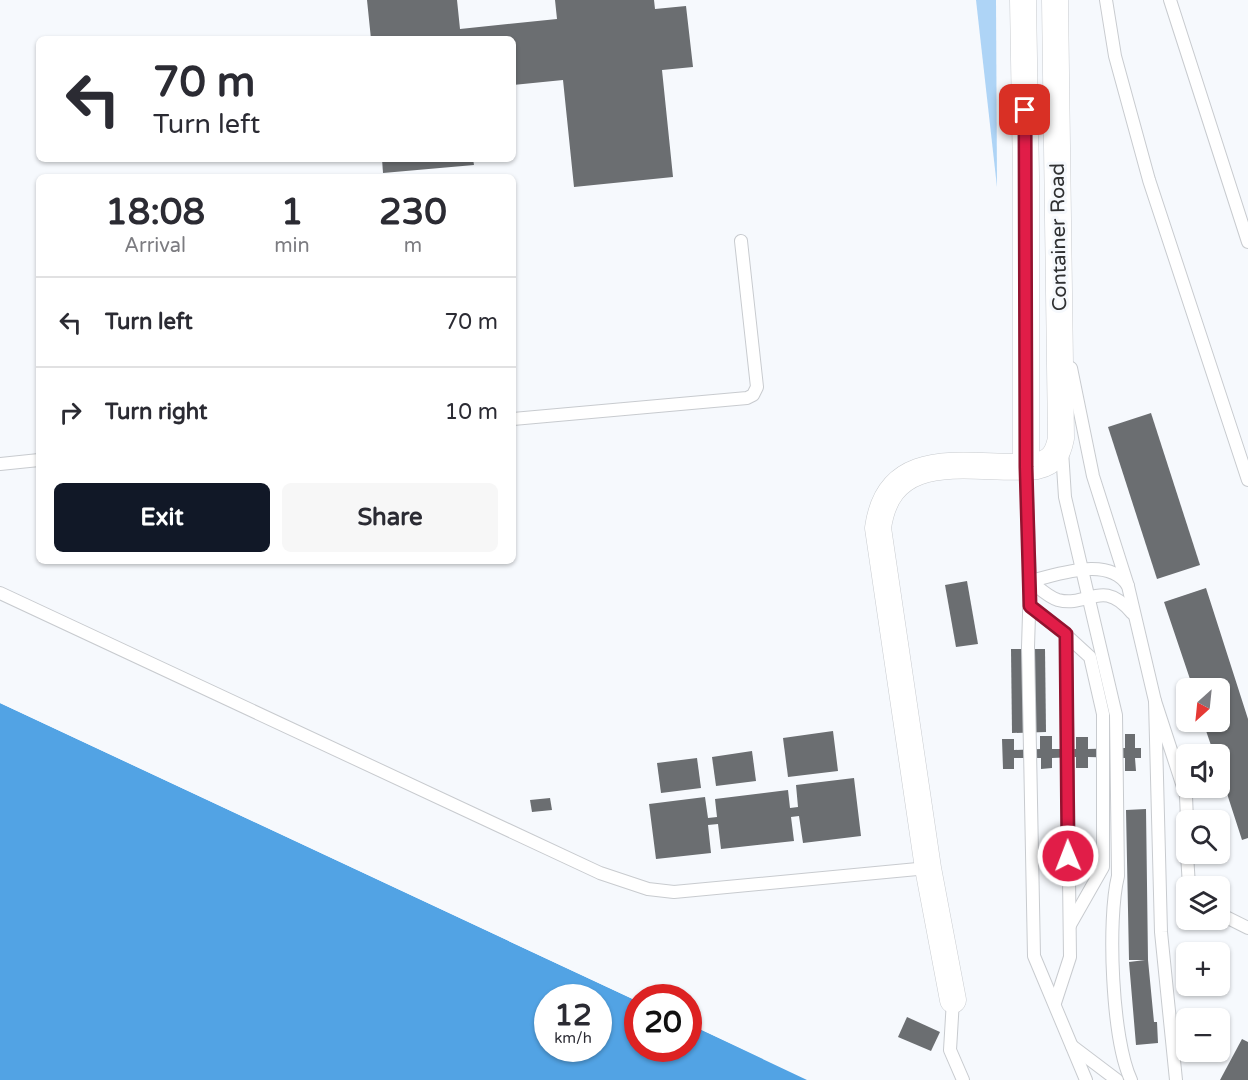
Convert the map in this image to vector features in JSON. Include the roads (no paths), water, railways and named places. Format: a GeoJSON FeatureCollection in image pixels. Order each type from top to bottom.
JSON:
{"type":"FeatureCollection","features":[{"type":"Feature","properties":{"kind":"street","name":"Container Road"},"geometry":{"type":"LineString","coordinates":[[1023,0],[1026,176],[1026,467]]}},
{"type":"Feature","properties":{"kind":"street","name":"Container Road"},"geometry":{"type":"LineString","coordinates":[[1055,0],[1061,438]]}},
{"type":"Feature","properties":{"kind":"street"},"geometry":{"type":"LineString","coordinates":[[953,1000],[928,868],[879,544],[880,513],[895,485],[918,470],[935,467],[1026,467],[1046,464],[1053,458],[1061,438]]}},
{"type":"Feature","properties":{"kind":"lane"},"geometry":{"type":"LineString","coordinates":[[1106,0],[1115,56],[1149,180],[1248,480]]}},
{"type":"Feature","properties":{"kind":"lane"},"geometry":{"type":"LineString","coordinates":[[1170,0],[1248,242]]}},
{"type":"Feature","properties":{"kind":"lane"},"geometry":{"type":"LineString","coordinates":[[516,419],[747,398],[753,395],[757,387],[741,241]]}},
{"type":"Feature","properties":{"kind":"lane"},"geometry":{"type":"LineString","coordinates":[[1060,304],[1079,416],[1093,476],[1128,586],[1155,701],[1186,796],[1186,810]]}},
{"type":"Feature","properties":{"kind":"lane"},"geometry":{"type":"LineString","coordinates":[[1061,438],[1065,497],[1084,570],[1116,715],[1118,876],[1112,901],[1112,913],[1118,1042],[1131,1080]]}},
{"type":"Feature","properties":{"kind":"lane"},"geometry":{"type":"LineString","coordinates":[[0,464],[36,460]]}},
{"type":"Feature","properties":{"kind":"lane"},"geometry":{"type":"LineString","coordinates":[[1026,467],[1030,581],[1028,647],[1034,956],[1086,1080]]}},
{"type":"Feature","properties":{"kind":"lane"},"geometry":{"type":"LineString","coordinates":[[1030,581],[1084,570],[1116,573],[1128,586]]}},
{"type":"Feature","properties":{"kind":"lane"},"geometry":{"type":"LineString","coordinates":[[1030,581],[1060,600],[1113,596],[1133,614]]}},
{"type":"Feature","properties":{"kind":"lane"},"geometry":{"type":"LineString","coordinates":[[0,593],[600,873],[624,882],[648,889],[698,892],[928,868]]}},
{"type":"Feature","properties":{"kind":"lane"},"geometry":{"type":"LineString","coordinates":[[1030,606],[1066,634],[1090,657],[1103,714],[1103,867],[1069,926]]}},
{"type":"Feature","properties":{"kind":"lane"},"geometry":{"type":"LineString","coordinates":[[1054,1003],[1070,957],[1066,634]]}},
{"type":"Feature","properties":{"kind":"lane"},"geometry":{"type":"LineString","coordinates":[[1155,701],[1161,932],[1176,1080]]}},
{"type":"Feature","properties":{"kind":"lane"},"geometry":{"type":"LineString","coordinates":[[1230,919],[1248,928]]}},
{"type":"Feature","properties":{"kind":"lane"},"geometry":{"type":"LineString","coordinates":[[953,1000],[950,1050],[963,1080]]}},
{"type":"Feature","properties":{"kind":"lane"},"geometry":{"type":"LineString","coordinates":[[1071,1045],[1117,1080]]}},
{"type":"Feature","properties":{"kind":"water"},"geometry":{"type":"Polygon","coordinates":[[[0,703],[601,984],[534,984],[534,1062],[612,1062],[612,989],[624,995],[624,1062],[702,1062],[702,1030],[807,1080],[0,1080],[0,703]]]}}]}
